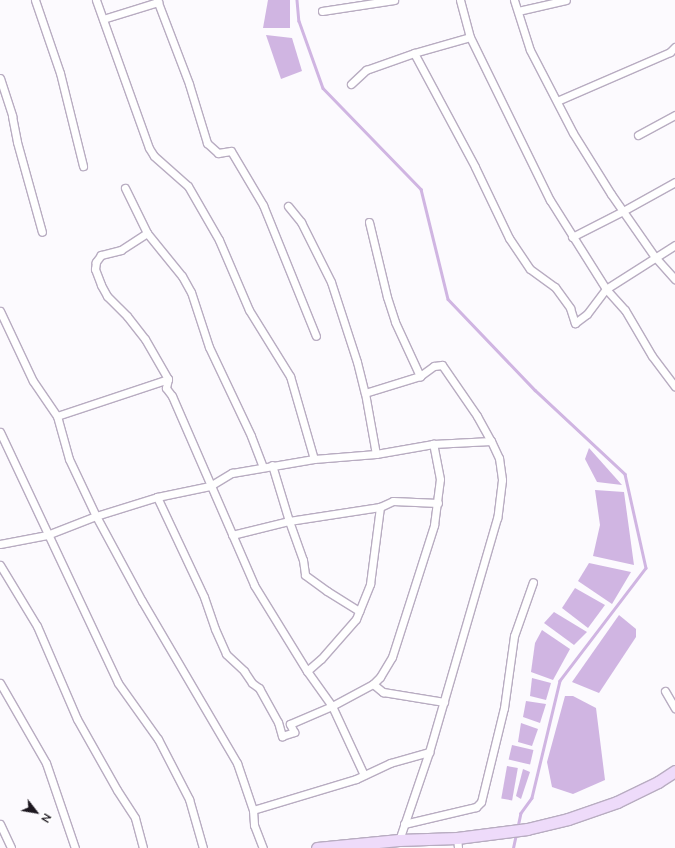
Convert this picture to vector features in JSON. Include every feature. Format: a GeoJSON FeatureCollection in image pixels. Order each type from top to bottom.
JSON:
{"type":"FeatureCollection","features":[{"type":"Feature","properties":{"kind":"main road"},"geometry":{"type":"LineString","coordinates":[[317,848],[399,840],[458,843],[527,829],[568,818],[617,802],[675,771]]}},
{"type":"Feature","properties":{"kind":"street"},"geometry":{"type":"LineString","coordinates":[[35,0],[60,73],[83,166]]}},
{"type":"Feature","properties":{"kind":"street"},"geometry":{"type":"LineString","coordinates":[[96,0],[149,148],[154,156],[184,181],[193,192],[219,240],[249,310],[290,376],[314,459]]}},
{"type":"Feature","properties":{"kind":"street"},"geometry":{"type":"LineString","coordinates":[[322,11],[394,0]]}},
{"type":"Feature","properties":{"kind":"street"},"geometry":{"type":"LineString","coordinates":[[460,0],[470,37],[523,147],[572,237],[606,289],[625,310],[652,356],[675,386]]}},
{"type":"Feature","properties":{"kind":"street"},"geometry":{"type":"LineString","coordinates":[[514,0],[530,50],[573,133],[623,211],[655,257],[675,279]]}},
{"type":"Feature","properties":{"kind":"street"},"geometry":{"type":"LineString","coordinates":[[518,11],[566,0]]}},
{"type":"Feature","properties":{"kind":"street"},"geometry":{"type":"LineString","coordinates":[[102,19],[157,1],[189,84],[207,142],[218,153],[231,151],[263,205],[316,336]]}},
{"type":"Feature","properties":{"kind":"street"},"geometry":{"type":"LineString","coordinates":[[351,84],[366,70],[414,53],[470,37]]}},
{"type":"Feature","properties":{"kind":"street"},"geometry":{"type":"LineString","coordinates":[[557,101],[670,52],[675,47]]}},
{"type":"Feature","properties":{"kind":"street"},"geometry":{"type":"LineString","coordinates":[[414,53],[475,167],[509,238],[530,269],[555,287],[570,308],[575,323],[587,314],[606,289],[675,245]]}},
{"type":"Feature","properties":{"kind":"street"},"geometry":{"type":"LineString","coordinates":[[0,78],[12,116],[17,142],[42,232]]}},
{"type":"Feature","properties":{"kind":"street"},"geometry":{"type":"LineString","coordinates":[[638,135],[675,115]]}},
{"type":"Feature","properties":{"kind":"street"},"geometry":{"type":"LineString","coordinates":[[572,237],[675,182]]}},
{"type":"Feature","properties":{"kind":"street"},"geometry":{"type":"LineString","coordinates":[[125,188],[147,232],[182,276],[191,292],[209,347],[251,436],[263,467]]}},
{"type":"Feature","properties":{"kind":"street"},"geometry":{"type":"LineString","coordinates":[[288,206],[301,222],[331,282],[357,362],[365,393],[376,454]]}},
{"type":"Feature","properties":{"kind":"street"},"geometry":{"type":"LineString","coordinates":[[370,222],[387,297],[395,322],[420,376]]}},
{"type":"Feature","properties":{"kind":"street"},"geometry":{"type":"LineString","coordinates":[[147,232],[121,250],[102,255],[96,262],[95,269],[107,296],[127,316],[145,339],[168,379],[166,388],[172,396],[254,585],[307,671],[332,706],[364,775]]}},
{"type":"Feature","properties":{"kind":"street"},"geometry":{"type":"LineString","coordinates":[[0,311],[33,381],[57,416],[69,459],[96,516],[142,601],[237,763],[253,810],[254,825],[263,848]]}},
{"type":"Feature","properties":{"kind":"street"},"geometry":{"type":"LineString","coordinates":[[365,393],[420,376],[434,366],[442,365],[477,416],[499,458],[501,470],[500,503],[444,702],[429,752],[399,840]]}},
{"type":"Feature","properties":{"kind":"street"},"geometry":{"type":"LineString","coordinates":[[57,416],[168,379]]}},
{"type":"Feature","properties":{"kind":"street"},"geometry":{"type":"LineString","coordinates":[[0,432],[47,535],[118,683],[158,738],[189,799],[203,848]]}},
{"type":"Feature","properties":{"kind":"street"},"geometry":{"type":"LineString","coordinates":[[0,544],[47,535],[96,516],[157,497],[210,486],[232,473],[272,465],[314,459],[376,454],[433,444],[491,441]]}},
{"type":"Feature","properties":{"kind":"street"},"geometry":{"type":"LineString","coordinates":[[157,497],[204,597],[215,629],[226,654],[244,671],[252,683],[259,688],[278,722],[282,736],[294,732],[290,724],[332,706],[373,684],[380,677],[392,657],[434,525],[440,480],[433,444]]}},
{"type":"Feature","properties":{"kind":"street"},"geometry":{"type":"LineString","coordinates":[[272,465],[289,521],[303,560],[306,575],[327,591],[359,611]]}},
{"type":"Feature","properties":{"kind":"street"},"geometry":{"type":"LineString","coordinates":[[232,535],[289,521],[380,507],[394,501],[438,503]]}},
{"type":"Feature","properties":{"kind":"street"},"geometry":{"type":"LineString","coordinates":[[307,671],[326,653],[356,619],[370,584],[380,507]]}},
{"type":"Feature","properties":{"kind":"street"},"geometry":{"type":"LineString","coordinates":[[0,565],[37,626],[77,719],[117,790],[135,818],[143,848]]}},
{"type":"Feature","properties":{"kind":"street"},"geometry":{"type":"LineString","coordinates":[[404,824],[476,807],[481,802],[504,708],[514,636],[533,582]]}},
{"type":"Feature","properties":{"kind":"street"},"geometry":{"type":"LineString","coordinates":[[0,683],[46,764],[75,848]]}},
{"type":"Feature","properties":{"kind":"street"},"geometry":{"type":"LineString","coordinates":[[373,684],[383,692],[444,702]]}},
{"type":"Feature","properties":{"kind":"street"},"geometry":{"type":"LineString","coordinates":[[665,691],[675,708]]}},
{"type":"Feature","properties":{"kind":"street"},"geometry":{"type":"LineString","coordinates":[[253,810],[364,775],[378,767],[401,758],[429,752]]}},
{"type":"Feature","properties":{"kind":"street"},"geometry":{"type":"LineString","coordinates":[[0,824],[11,848]]}},
{"type":"Feature","properties":{"kind":"shaded area"},"geometry":{"type":"Polygon","coordinates":[[[268,0],[290,0],[290,28],[263,28],[268,0]]]}},
{"type":"Feature","properties":{"kind":"shaded area"},"geometry":{"type":"Polygon","coordinates":[[[266,35],[292,38],[302,71],[281,79],[266,35]]]}},
{"type":"Feature","properties":{"kind":"shaded area"},"geometry":{"type":"Polygon","coordinates":[[[589,448],[622,485],[597,482],[585,459],[589,448]]]}},
{"type":"Feature","properties":{"kind":"shaded area"},"geometry":{"type":"Polygon","coordinates":[[[595,490],[624,492],[634,565],[593,556],[600,525],[595,490]]]}},
{"type":"Feature","properties":{"kind":"shaded area"},"geometry":{"type":"Polygon","coordinates":[[[589,563],[631,572],[612,604],[578,581],[589,563]]]}},
{"type":"Feature","properties":{"kind":"shaded area"},"geometry":{"type":"Polygon","coordinates":[[[575,588],[605,605],[588,628],[562,608],[575,588]]]}},
{"type":"Feature","properties":{"kind":"shaded area"},"geometry":{"type":"Polygon","coordinates":[[[554,612],[587,632],[574,645],[544,623],[554,612]]]}},
{"type":"Feature","properties":{"kind":"shaded area"},"geometry":{"type":"Polygon","coordinates":[[[619,615],[636,629],[636,637],[599,693],[572,682],[619,615]]]}},
{"type":"Feature","properties":{"kind":"shaded area"},"geometry":{"type":"Polygon","coordinates":[[[542,630],[570,649],[553,680],[531,672],[535,643],[542,630]]]}},
{"type":"Feature","properties":{"kind":"shaded area"},"geometry":{"type":"Polygon","coordinates":[[[532,678],[551,683],[546,700],[530,696],[532,678]]]}},
{"type":"Feature","properties":{"kind":"shaded area"},"geometry":{"type":"Polygon","coordinates":[[[565,696],[573,696],[596,708],[605,780],[573,794],[552,787],[547,762],[565,696]]]}},
{"type":"Feature","properties":{"kind":"shaded area"},"geometry":{"type":"Polygon","coordinates":[[[526,701],[546,704],[540,723],[523,717],[526,701]]]}},
{"type":"Feature","properties":{"kind":"shaded area"},"geometry":{"type":"Polygon","coordinates":[[[521,723],[538,729],[532,746],[518,742],[521,723]]]}},
{"type":"Feature","properties":{"kind":"shaded area"},"geometry":{"type":"Polygon","coordinates":[[[512,745],[533,750],[530,765],[509,760],[512,745]]]}},
{"type":"Feature","properties":{"kind":"shaded area"},"geometry":{"type":"Polygon","coordinates":[[[507,766],[518,768],[512,800],[501,798],[507,766]]]}},
{"type":"Feature","properties":{"kind":"shaded area"},"geometry":{"type":"Polygon","coordinates":[[[523,769],[530,772],[521,799],[516,796],[523,769]]]}},
{"type":"Feature","properties":{"kind":"waterway"},"geometry":{"type":"LineString","coordinates":[[297,0],[299,21],[323,88],[421,189],[448,299],[535,390],[625,474],[646,568],[560,681],[532,798],[521,813],[518,827]]}},
{"type":"Feature","properties":{"kind":"waterway"},"geometry":{"type":"LineString","coordinates":[[513,848],[516,834]]}}]}
